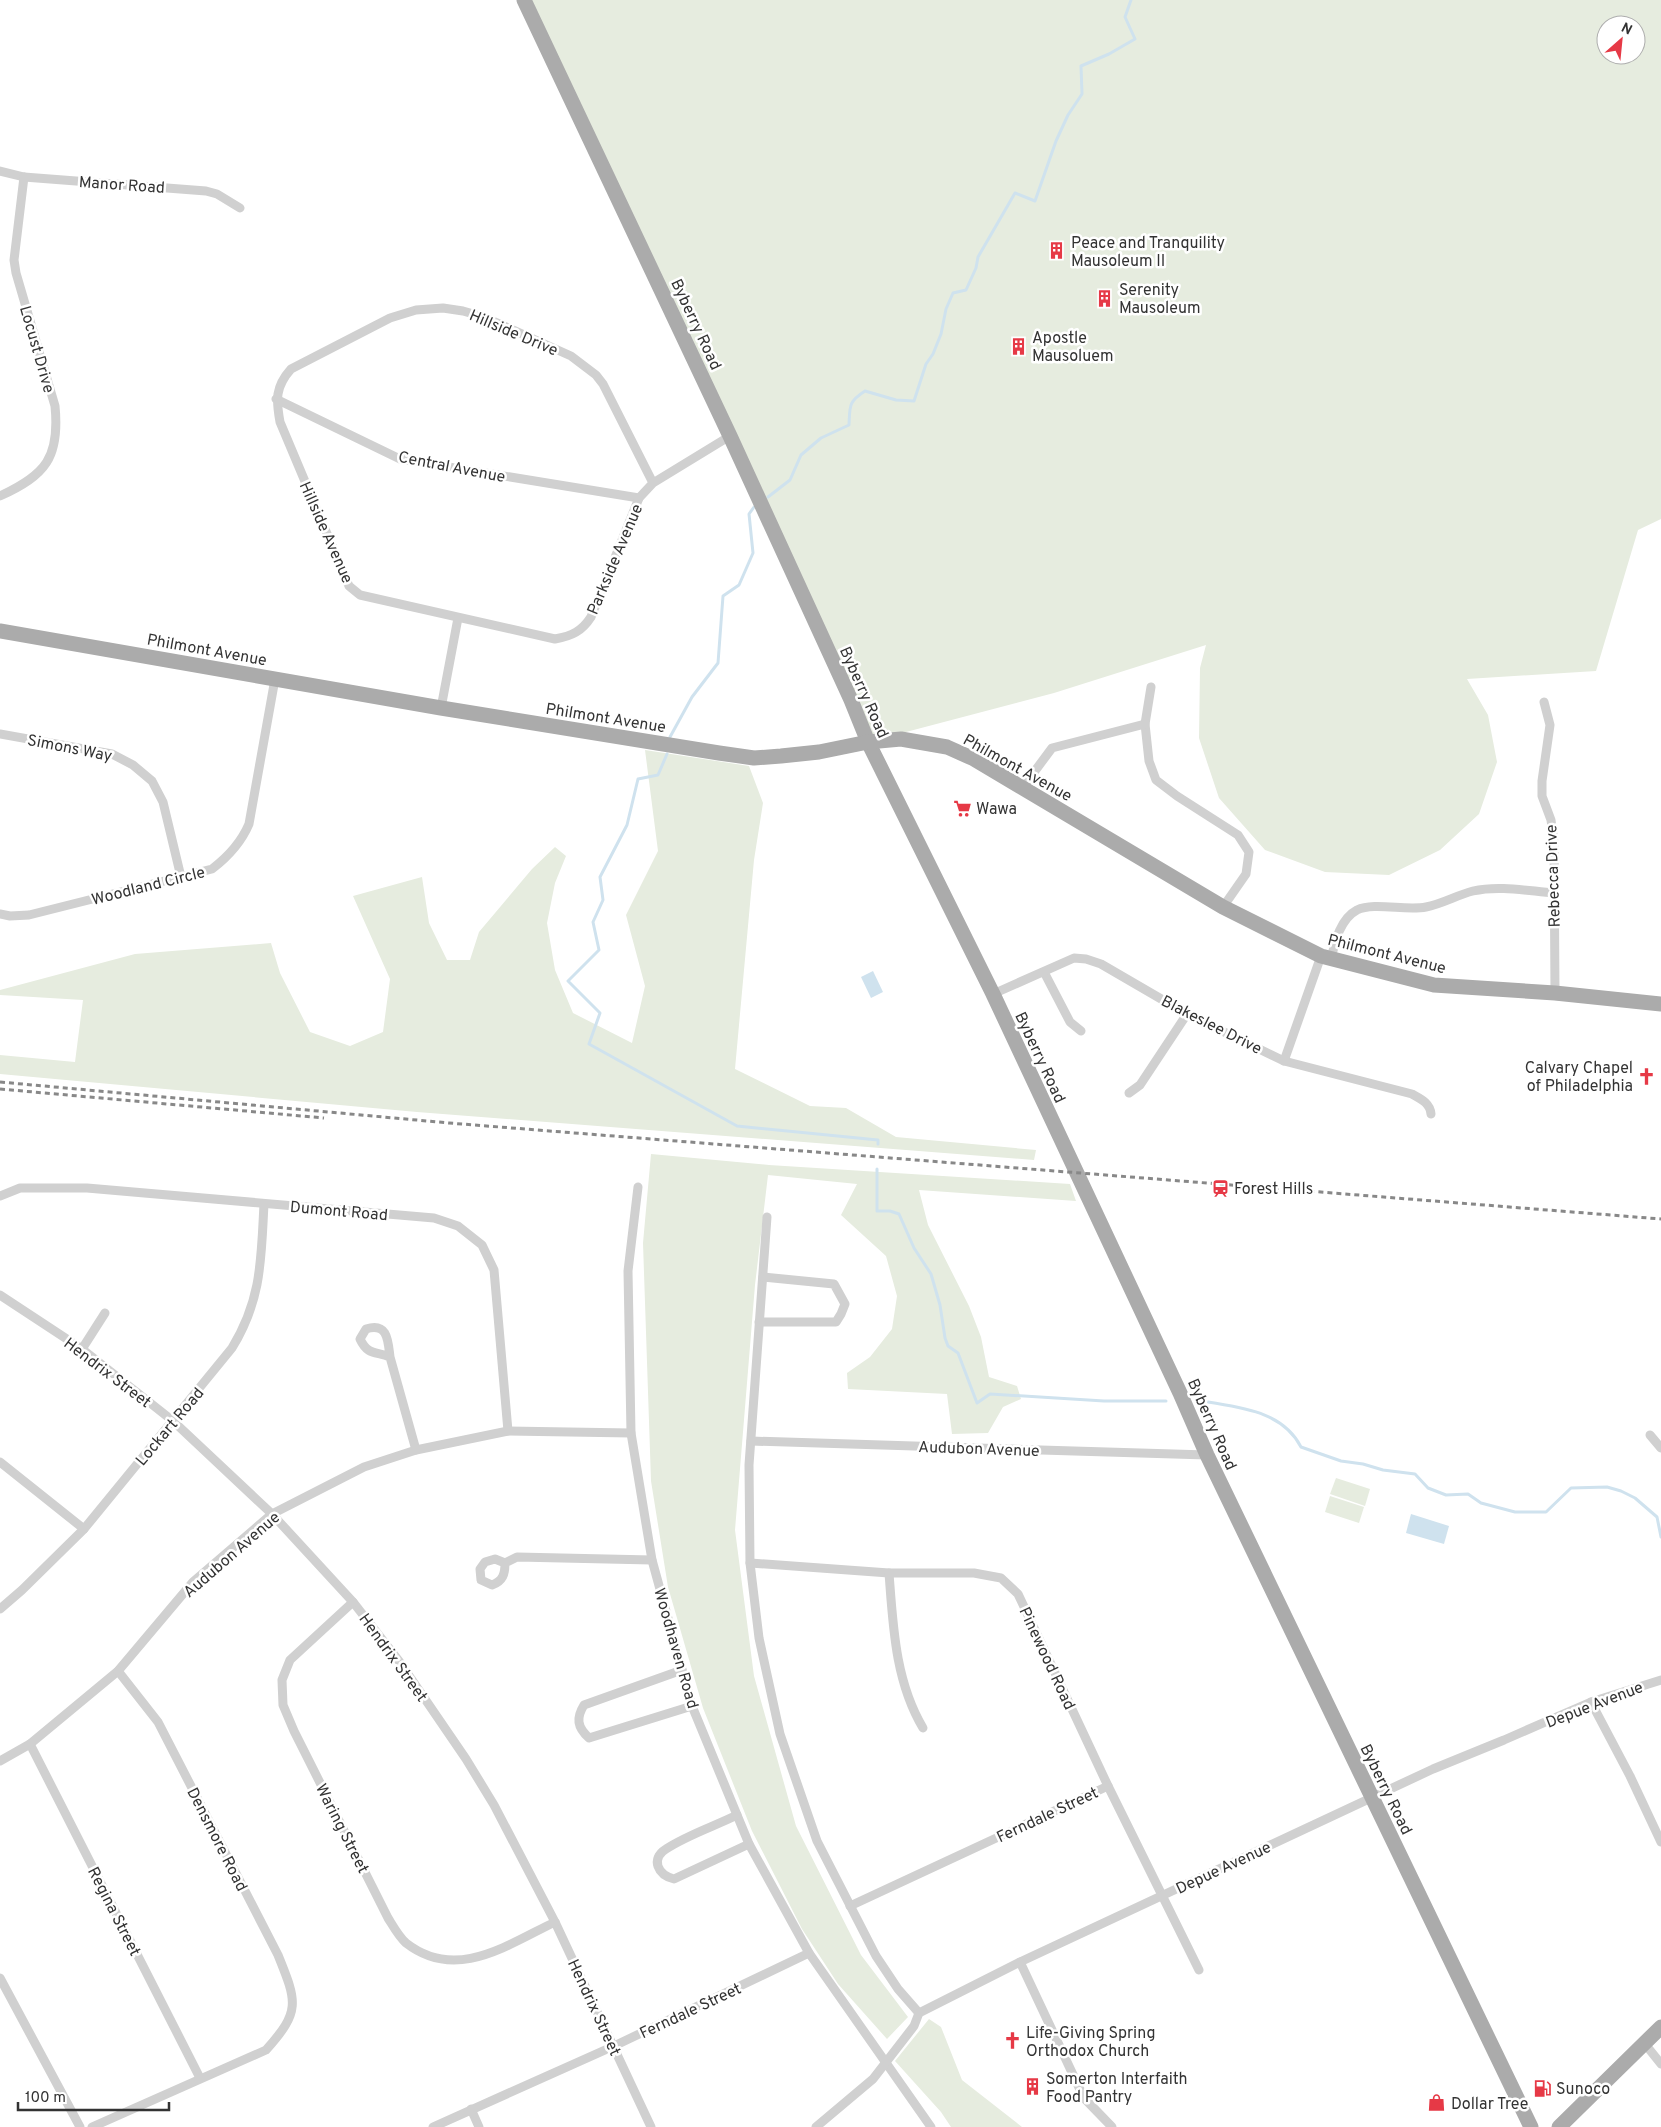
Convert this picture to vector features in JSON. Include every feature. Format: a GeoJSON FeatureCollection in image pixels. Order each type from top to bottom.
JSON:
{"type":"FeatureCollection","features":[{"type":"Feature","properties":{"kind":"main road","name":"Byberry Road"},"geometry":{"type":"LineString","coordinates":[[524,0],[730,436],[851,700],[868,742],[993,994],[1180,1393],[1207,1455],[1531,2127]]}},
{"type":"Feature","properties":{"kind":"main road","name":"Philmont Avenue"},"geometry":{"type":"LineString","coordinates":[[0,631],[441,708],[754,758],[818,752],[868,742],[901,739],[947,748],[974,759],[1223,908],[1326,958],[1434,985],[1555,993],[1661,1004]]}},
{"type":"Feature","properties":{"kind":"main road"},"geometry":{"type":"LineString","coordinates":[[1559,2127],[1661,2027]]}},
{"type":"Feature","properties":{"kind":"street","name":"Manor Road"},"geometry":{"type":"LineString","coordinates":[[0,171],[24,177],[206,191],[217,194],[240,208]]}},
{"type":"Feature","properties":{"kind":"street","name":"Locust Drive"},"geometry":{"type":"LineString","coordinates":[[0,496],[23,486],[43,467],[56,442],[55,406],[16,273],[15,244],[24,177]]}},
{"type":"Feature","properties":{"kind":"street","name":"Hillside Drive"},"geometry":{"type":"LineString","coordinates":[[276,399],[282,382],[291,369],[390,318],[416,310],[443,308],[463,311],[506,326],[571,356],[589,368],[603,384],[653,484]]}},
{"type":"Feature","properties":{"kind":"street","name":"Central Avenue"},"geometry":{"type":"LineString","coordinates":[[276,399],[400,459],[639,498]]}},
{"type":"Feature","properties":{"kind":"street","name":"Hillside Avenue"},"geometry":{"type":"LineString","coordinates":[[276,399],[280,422],[349,586],[360,595],[458,618]]}},
{"type":"Feature","properties":{"kind":"street","name":"Parkside Avenue"},"geometry":{"type":"LineString","coordinates":[[458,618],[555,639],[572,636],[586,625],[592,616],[639,498],[653,484],[730,436]]}},
{"type":"Feature","properties":{"kind":"street"},"geometry":{"type":"LineString","coordinates":[[441,708],[458,618]]}},
{"type":"Feature","properties":{"kind":"street","name":"Woodland Circle"},"geometry":{"type":"LineString","coordinates":[[0,914],[10,916],[29,915],[212,869],[223,861],[244,837],[250,824],[275,679]]}},
{"type":"Feature","properties":{"kind":"street"},"geometry":{"type":"LineString","coordinates":[[1151,687],[1145,724],[1149,762],[1156,780],[1177,796],[1238,835],[1249,852],[1246,874],[1223,908]]}},
{"type":"Feature","properties":{"kind":"street","name":"Rebecca Drive"},"geometry":{"type":"LineString","coordinates":[[1544,702],[1550,725],[1542,782],[1542,796],[1551,820],[1554,842],[1555,993]]}},
{"type":"Feature","properties":{"kind":"street"},"geometry":{"type":"LineString","coordinates":[[1024,788],[1052,748],[1145,724]]}},
{"type":"Feature","properties":{"kind":"street","name":"Simons Way"},"geometry":{"type":"LineString","coordinates":[[0,734],[112,754],[133,765],[152,782],[163,802],[181,877]]}},
{"type":"Feature","properties":{"kind":"street"},"geometry":{"type":"LineString","coordinates":[[1284,1061],[1326,958],[1347,917],[1358,910],[1371,907],[1426,907],[1474,891],[1501,889],[1554,894]]}},
{"type":"Feature","properties":{"kind":"street","name":"Blakeslee Drive"},"geometry":{"type":"LineString","coordinates":[[993,994],[1074,958],[1086,959],[1101,964],[1187,1014],[1284,1061],[1412,1094],[1424,1100],[1431,1114]]}},
{"type":"Feature","properties":{"kind":"street"},"geometry":{"type":"LineString","coordinates":[[1044,972],[1070,1022],[1081,1031]]}},
{"type":"Feature","properties":{"kind":"street"},"geometry":{"type":"LineString","coordinates":[[1130,1093],[1140,1085],[1187,1014]]}},
{"type":"Feature","properties":{"kind":"street","name":"Woodhaven Road"},"geometry":{"type":"LineString","coordinates":[[638,1187],[628,1272],[631,1433],[652,1560],[692,1706],[749,1844],[809,1953],[886,2062]]}},
{"type":"Feature","properties":{"kind":"street","name":"Dumont Road"},"geometry":{"type":"LineString","coordinates":[[0,1196],[20,1188],[87,1188],[434,1218],[458,1226],[482,1245],[494,1270],[508,1431]]}},
{"type":"Feature","properties":{"kind":"street","name":"Lockart Road"},"geometry":{"type":"LineString","coordinates":[[0,1609],[84,1529],[219,1366],[244,1329],[254,1302],[259,1274],[264,1204]]}},
{"type":"Feature","properties":{"kind":"street"},"geometry":{"type":"LineString","coordinates":[[767,1217],[749,1465],[750,1563],[759,1638],[780,1734],[818,1841],[876,1956],[898,1989],[919,2013],[914,2026],[874,2079],[816,2127]]}},
{"type":"Feature","properties":{"kind":"street"},"geometry":{"type":"LineString","coordinates":[[759,1322],[836,1322],[844,1304],[840,1292],[834,1284],[763,1277]]}},
{"type":"Feature","properties":{"kind":"street","name":"Hendrix Street"},"geometry":{"type":"LineString","coordinates":[[0,1295],[82,1349],[173,1421],[272,1514],[353,1602],[399,1661],[466,1759],[494,1805],[555,1922],[651,2127]]}},
{"type":"Feature","properties":{"kind":"street"},"geometry":{"type":"LineString","coordinates":[[82,1349],[105,1313]]}},
{"type":"Feature","properties":{"kind":"street"},"geometry":{"type":"LineString","coordinates":[[390,1358],[416,1450]]}},
{"type":"Feature","properties":{"kind":"street","name":"Audubon Avenue"},"geometry":{"type":"LineString","coordinates":[[0,1760],[30,1744],[118,1671],[193,1582],[272,1514],[364,1467],[416,1450],[508,1431],[631,1433]]}},
{"type":"Feature","properties":{"kind":"street"},"geometry":{"type":"LineString","coordinates":[[1650,1435],[1661,1448]]}},
{"type":"Feature","properties":{"kind":"street","name":"Audubon Avenue"},"geometry":{"type":"LineString","coordinates":[[751,1441],[1207,1455]]}},
{"type":"Feature","properties":{"kind":"street"},"geometry":{"type":"LineString","coordinates":[[0,1462],[84,1529]]}},
{"type":"Feature","properties":{"kind":"street"},"geometry":{"type":"LineString","coordinates":[[505,1562],[517,1557],[652,1560]]}},
{"type":"Feature","properties":{"kind":"street","name":"Pinewood Road"},"geometry":{"type":"LineString","coordinates":[[750,1563],[888,1573],[974,1573],[1001,1578],[1018,1594],[1108,1786],[1199,1970]]}},
{"type":"Feature","properties":{"kind":"street"},"geometry":{"type":"LineString","coordinates":[[888,1573],[895,1648],[906,1689],[916,1716],[923,1728]]}},
{"type":"Feature","properties":{"kind":"street","name":"Waring Street"},"geometry":{"type":"LineString","coordinates":[[353,1602],[290,1660],[282,1680],[283,1705],[294,1731],[388,1918],[404,1942],[428,1957],[450,1960],[471,1960],[555,1922]]}},
{"type":"Feature","properties":{"kind":"street"},"geometry":{"type":"LineString","coordinates":[[682,1670],[584,1705],[578,1714],[578,1723],[582,1731],[589,1738],[692,1706]]}},
{"type":"Feature","properties":{"kind":"street","name":"Densmore Road"},"geometry":{"type":"LineString","coordinates":[[118,1671],[158,1722],[278,1955],[294,2002],[291,2018],[284,2030],[266,2050],[200,2078]]}},
{"type":"Feature","properties":{"kind":"street","name":"Depue Avenue"},"geometry":{"type":"LineString","coordinates":[[919,2013],[1020,1962],[1432,1768],[1504,1740],[1591,1702],[1661,1680]]}},
{"type":"Feature","properties":{"kind":"street"},"geometry":{"type":"LineString","coordinates":[[1591,1702],[1630,1776],[1661,1842]]}},
{"type":"Feature","properties":{"kind":"street","name":"Regina Street"},"geometry":{"type":"LineString","coordinates":[[30,1744],[200,2078]]}},
{"type":"Feature","properties":{"kind":"street","name":"Ferndale Street"},"geometry":{"type":"LineString","coordinates":[[850,1906],[1108,1786]]}},
{"type":"Feature","properties":{"kind":"street"},"geometry":{"type":"LineString","coordinates":[[737,1815],[665,1849],[658,1862],[658,1868],[665,1877],[674,1879],[749,1844]]}},
{"type":"Feature","properties":{"kind":"street","name":"Ferndale Street"},"geometry":{"type":"LineString","coordinates":[[433,2127],[614,2046],[809,1953]]}},
{"type":"Feature","properties":{"kind":"street"},"geometry":{"type":"LineString","coordinates":[[1020,1962],[1084,2098],[1112,2127]]}},
{"type":"Feature","properties":{"kind":"street"},"geometry":{"type":"LineString","coordinates":[[0,1978],[80,2127]]}},
{"type":"Feature","properties":{"kind":"street"},"geometry":{"type":"LineString","coordinates":[[1645,2044],[1661,2064]]}},
{"type":"Feature","properties":{"kind":"street"},"geometry":{"type":"LineString","coordinates":[[886,2062],[931,2127]]}},
{"type":"Feature","properties":{"kind":"street"},"geometry":{"type":"LineString","coordinates":[[92,2127],[200,2078]]}},
{"type":"Feature","properties":{"kind":"street"},"geometry":{"type":"LineString","coordinates":[[471,2109],[479,2127]]}},
{"type":"Feature","properties":{"kind":"shaded area"},"geometry":{"type":"Polygon","coordinates":[[[524,0],[1661,0],[1661,519],[1638,530],[1596,671],[1467,679],[1488,715],[1497,762],[1479,814],[1440,850],[1389,875],[1325,872],[1265,850],[1219,798],[1199,738],[1200,668],[1206,645],[1054,693],[868,742],[524,0]]]}},
{"type":"Feature","properties":{"kind":"shaded area"},"geometry":{"type":"Polygon","coordinates":[[[645,750],[749,766],[763,803],[754,860],[735,1069],[810,1106],[846,1108],[896,1137],[1036,1150],[1034,1160],[417,1112],[0,1074],[0,1055],[75,1062],[83,1000],[0,995],[0,990],[135,954],[271,943],[280,973],[310,1032],[350,1046],[383,1032],[390,979],[353,896],[422,877],[429,923],[447,960],[470,960],[479,932],[532,869],[555,847],[566,856],[555,883],[547,923],[555,970],[573,1013],[632,1043],[645,986],[626,915],[658,851],[645,750]]]}},
{"type":"Feature","properties":{"kind":"shaded area"},"geometry":{"type":"Polygon","coordinates":[[[651,1154],[769,1165],[1070,1184],[1076,1201],[919,1190],[928,1225],[969,1306],[981,1337],[989,1377],[1017,1386],[1021,1399],[1003,1407],[988,1433],[952,1434],[947,1394],[848,1389],[847,1373],[870,1357],[892,1329],[897,1296],[886,1256],[841,1215],[857,1184],[768,1175],[755,1285],[735,1530],[754,1676],[796,1826],[861,1955],[908,2017],[887,2039],[838,1984],[802,1929],[752,1831],[703,1708],[668,1587],[651,1481],[643,1243],[651,1154]]]}},
{"type":"Feature","properties":{"kind":"shaded area"},"geometry":{"type":"Polygon","coordinates":[[[1336,1478],[1370,1489],[1365,1506],[1330,1494],[1336,1478]]]}},
{"type":"Feature","properties":{"kind":"shaded area"},"geometry":{"type":"Polygon","coordinates":[[[1330,1496],[1364,1507],[1359,1523],[1325,1512],[1330,1496]]]}},
{"type":"Feature","properties":{"kind":"shaded area"},"geometry":{"type":"Polygon","coordinates":[[[929,2019],[941,2027],[962,2080],[1022,2127],[951,2127],[941,2112],[895,2061],[929,2019]]]}},
{"type":"Feature","properties":{"kind":"water"},"geometry":{"type":"Polygon","coordinates":[[[873,971],[883,992],[871,998],[861,977],[873,971]]]}},
{"type":"Feature","properties":{"kind":"water"},"geometry":{"type":"Polygon","coordinates":[[[1411,1514],[1449,1526],[1444,1544],[1406,1533],[1411,1514]]]}},
{"type":"Feature","properties":{"kind":"waterway"},"geometry":{"type":"LineString","coordinates":[[768,497],[790,480],[801,455],[821,438],[849,425],[851,405],[855,398],[865,391],[896,400],[914,401],[926,364],[933,354],[941,334],[946,309],[953,293],[966,290],[976,268],[978,257],[1015,193],[1035,201],[1056,141],[1068,115],[1082,94],[1081,66],[1109,54],[1135,39],[1125,17],[1131,0]]}},
{"type":"Feature","properties":{"kind":"waterway"},"geometry":{"type":"LineString","coordinates":[[670,737],[692,697],[718,663],[723,596],[739,585],[753,553],[749,514],[754,507]]}},
{"type":"Feature","properties":{"kind":"waterway"},"geometry":{"type":"LineString","coordinates":[[667,754],[658,775],[638,779],[627,825],[600,877],[603,900],[593,922],[599,950],[568,981],[600,1013],[589,1044],[737,1126],[878,1140],[878,1144]]}},
{"type":"Feature","properties":{"kind":"waterway"},"geometry":{"type":"LineString","coordinates":[[877,1169],[877,1211],[890,1211],[899,1214],[914,1248],[931,1274],[940,1305],[945,1338],[948,1346],[958,1353],[977,1403],[990,1394],[1104,1401],[1166,1401]]}},
{"type":"Feature","properties":{"kind":"waterway"},"geometry":{"type":"LineString","coordinates":[[1208,1402],[1248,1410],[1273,1419],[1284,1426],[1301,1447],[1341,1461],[1363,1464],[1383,1470],[1415,1474],[1428,1488],[1446,1495],[1468,1494],[1481,1503],[1515,1512],[1546,1512],[1571,1488],[1607,1487],[1621,1491],[1635,1498],[1657,1517],[1661,1537]]}},
{"type":"Feature","properties":{"kind":"railway"},"geometry":{"type":"LineString","coordinates":[[0,1082],[449,1123],[1661,1219]]}},
{"type":"Feature","properties":{"kind":"railway"},"geometry":{"type":"LineString","coordinates":[[0,1089],[324,1118]]}},
{"type":"Feature","properties":{"kind":"place","name":"Peace and Tranquility Mausoleum II"},"geometry":{"type":"Point","coordinates":[1057,251]}},
{"type":"Feature","properties":{"kind":"place","name":"Serenity Mausoleum"},"geometry":{"type":"Point","coordinates":[1105,298]}},
{"type":"Feature","properties":{"kind":"place","name":"Apostle Mausoluem"},"geometry":{"type":"Point","coordinates":[1018,346]}},
{"type":"Feature","properties":{"kind":"place","name":"Wawa"},"geometry":{"type":"Point","coordinates":[962,808]}},
{"type":"Feature","properties":{"kind":"place","name":"Calvary Chapel of Philadelphia"},"geometry":{"type":"Point","coordinates":[1647,1076]}},
{"type":"Feature","properties":{"kind":"place","name":"Forest Hills"},"geometry":{"type":"Point","coordinates":[1220,1188]}},
{"type":"Feature","properties":{"kind":"place","name":"Life-Giving Spring Orthodox Church"},"geometry":{"type":"Point","coordinates":[1012,2041]}},
{"type":"Feature","properties":{"kind":"place","name":"Somerton Interfaith Food Pantry"},"geometry":{"type":"Point","coordinates":[1032,2087]}},
{"type":"Feature","properties":{"kind":"place","name":"Sunoco"},"geometry":{"type":"Point","coordinates":[1542,2088]}},
{"type":"Feature","properties":{"kind":"place","name":"Dollar Tree"},"geometry":{"type":"Point","coordinates":[1437,2103]}}]}
